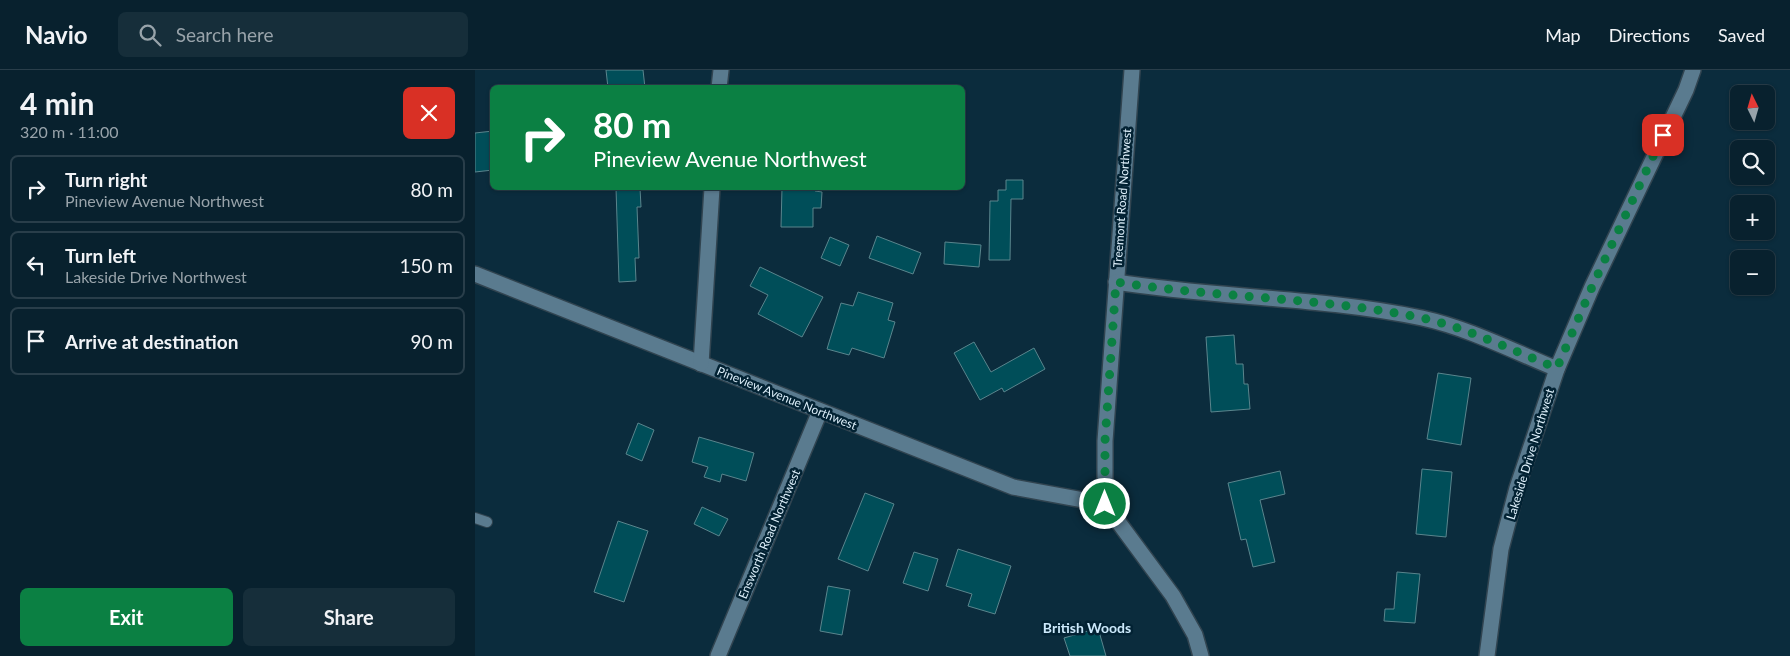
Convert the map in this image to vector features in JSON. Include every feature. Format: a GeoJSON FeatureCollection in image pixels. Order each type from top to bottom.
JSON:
{"type":"FeatureCollection","features":[{"type":"Feature","properties":{"kind":"street"},"geometry":{"type":"LineString","coordinates":[[719,85],[721,70]]}},
{"type":"Feature","properties":{"kind":"street","name":"Treemont Road Northwest"},"geometry":{"type":"LineString","coordinates":[[1105,504],[1105,441],[1132,70]]}},
{"type":"Feature","properties":{"kind":"street","name":"Lakeside Drive Northwest"},"geometry":{"type":"LineString","coordinates":[[1487,656],[1501,550],[1517,488],[1557,368],[1592,287],[1686,90],[1693,70]]}},
{"type":"Feature","properties":{"kind":"street"},"geometry":{"type":"LineString","coordinates":[[701,364],[713,190]]}},
{"type":"Feature","properties":{"kind":"street","name":"Pineview Avenue Northwest"},"geometry":{"type":"LineString","coordinates":[[475,274],[1013,487],[1105,504]]}},
{"type":"Feature","properties":{"kind":"street"},"geometry":{"type":"LineString","coordinates":[[1116,282],[1173,291],[1341,306],[1422,318],[1458,329],[1557,368]]}},
{"type":"Feature","properties":{"kind":"street","name":"Ensworth Road Northwest"},"geometry":{"type":"LineString","coordinates":[[718,656],[820,411]]}},
{"type":"Feature","properties":{"kind":"street"},"geometry":{"type":"LineString","coordinates":[[1105,504],[1173,596],[1195,636],[1201,656]]}},
{"type":"Feature","properties":{"kind":"lane"},"geometry":{"type":"LineString","coordinates":[[475,518],[487,522]]}},
{"type":"Feature","properties":{"kind":"building"},"geometry":{"type":"Polygon","coordinates":[[[606,70],[643,70],[645,85],[608,85],[606,70]]]}},
{"type":"Feature","properties":{"kind":"building"},"geometry":{"type":"Polygon","coordinates":[[[490,131],[490,170],[475,172],[475,133],[490,131]]]}},
{"type":"Feature","properties":{"kind":"building"},"geometry":{"type":"Polygon","coordinates":[[[1006,180],[1023,180],[1023,199],[1011,199],[1010,260],[989,260],[990,201],[998,201],[998,190],[1006,190],[1006,180]]]}},
{"type":"Feature","properties":{"kind":"building"},"geometry":{"type":"Polygon","coordinates":[[[616,190],[640,190],[641,207],[637,207],[639,258],[635,258],[636,281],[619,282],[616,190]]]}},
{"type":"Feature","properties":{"kind":"building"},"geometry":{"type":"Polygon","coordinates":[[[782,190],[815,190],[822,192],[821,208],[813,208],[813,227],[781,227],[782,190]]]}},
{"type":"Feature","properties":{"kind":"building"},"geometry":{"type":"Polygon","coordinates":[[[877,236],[921,253],[913,274],[869,258],[877,236]]]}},
{"type":"Feature","properties":{"kind":"building"},"geometry":{"type":"Polygon","coordinates":[[[830,237],[849,245],[840,266],[821,258],[830,237]]]}},
{"type":"Feature","properties":{"kind":"building"},"geometry":{"type":"Polygon","coordinates":[[[945,242],[981,245],[979,267],[944,264],[945,242]]]}},
{"type":"Feature","properties":{"kind":"building"},"geometry":{"type":"Polygon","coordinates":[[[760,267],[823,297],[802,337],[758,314],[768,295],[750,286],[760,267]]]}},
{"type":"Feature","properties":{"kind":"building"},"geometry":{"type":"Polygon","coordinates":[[[858,292],[893,303],[888,320],[895,322],[884,358],[852,348],[849,355],[827,349],[841,303],[853,306],[858,292]]]}},
{"type":"Feature","properties":{"kind":"building"},"geometry":{"type":"Polygon","coordinates":[[[1234,335],[1236,364],[1243,364],[1244,384],[1248,384],[1250,409],[1211,412],[1206,337],[1234,335]]]}},
{"type":"Feature","properties":{"kind":"building"},"geometry":{"type":"Polygon","coordinates":[[[974,342],[991,372],[1034,348],[1045,369],[1004,392],[1002,388],[980,400],[954,353],[974,342]]]}},
{"type":"Feature","properties":{"kind":"building"},"geometry":{"type":"Polygon","coordinates":[[[1438,373],[1471,378],[1461,445],[1427,439],[1438,373]]]}},
{"type":"Feature","properties":{"kind":"building"},"geometry":{"type":"Polygon","coordinates":[[[638,423],[654,430],[642,461],[626,454],[638,423]]]}},
{"type":"Feature","properties":{"kind":"building"},"geometry":{"type":"Polygon","coordinates":[[[699,437],[754,453],[746,481],[722,474],[720,482],[704,477],[708,467],[692,462],[699,437]]]}},
{"type":"Feature","properties":{"kind":"building"},"geometry":{"type":"Polygon","coordinates":[[[1422,469],[1452,472],[1446,537],[1416,534],[1422,469]]]}},
{"type":"Feature","properties":{"kind":"building"},"geometry":{"type":"Polygon","coordinates":[[[1280,471],[1285,494],[1260,500],[1275,562],[1253,567],[1246,539],[1241,540],[1228,483],[1280,471]]]}},
{"type":"Feature","properties":{"kind":"building"},"geometry":{"type":"Polygon","coordinates":[[[865,493],[894,504],[868,571],[838,559],[865,493]]]}},
{"type":"Feature","properties":{"kind":"building"},"geometry":{"type":"Polygon","coordinates":[[[702,507],[728,519],[719,536],[694,524],[702,507]]]}},
{"type":"Feature","properties":{"kind":"building"},"geometry":{"type":"Polygon","coordinates":[[[618,521],[648,531],[624,602],[594,592],[618,521]]]}},
{"type":"Feature","properties":{"kind":"building"},"geometry":{"type":"Polygon","coordinates":[[[958,549],[1011,566],[995,614],[968,606],[972,594],[946,586],[958,549]]]}},
{"type":"Feature","properties":{"kind":"building"},"geometry":{"type":"Polygon","coordinates":[[[914,552],[938,559],[928,591],[903,583],[914,552]]]}},
{"type":"Feature","properties":{"kind":"building"},"geometry":{"type":"Polygon","coordinates":[[[1397,572],[1420,574],[1415,623],[1384,621],[1385,609],[1394,609],[1397,572]]]}},
{"type":"Feature","properties":{"kind":"building"},"geometry":{"type":"Polygon","coordinates":[[[828,586],[850,590],[842,635],[820,631],[828,586]]]}},
{"type":"Feature","properties":{"kind":"building"},"geometry":{"type":"Polygon","coordinates":[[[1098,628],[1106,656],[1070,656],[1064,638],[1098,628]]]}},
{"type":"Feature","properties":{"kind":"district","name":"British Woods"},"geometry":{"type":"Point","coordinates":[1087,627]}},
{"type":"Feature","properties":{"kind":"route"},"geometry":{"type":"LineString","coordinates":[[1105,504],[1105,441],[1116,282],[1173,291],[1341,306],[1422,318],[1458,329],[1557,368],[1592,287],[1663,135]]}}]}
